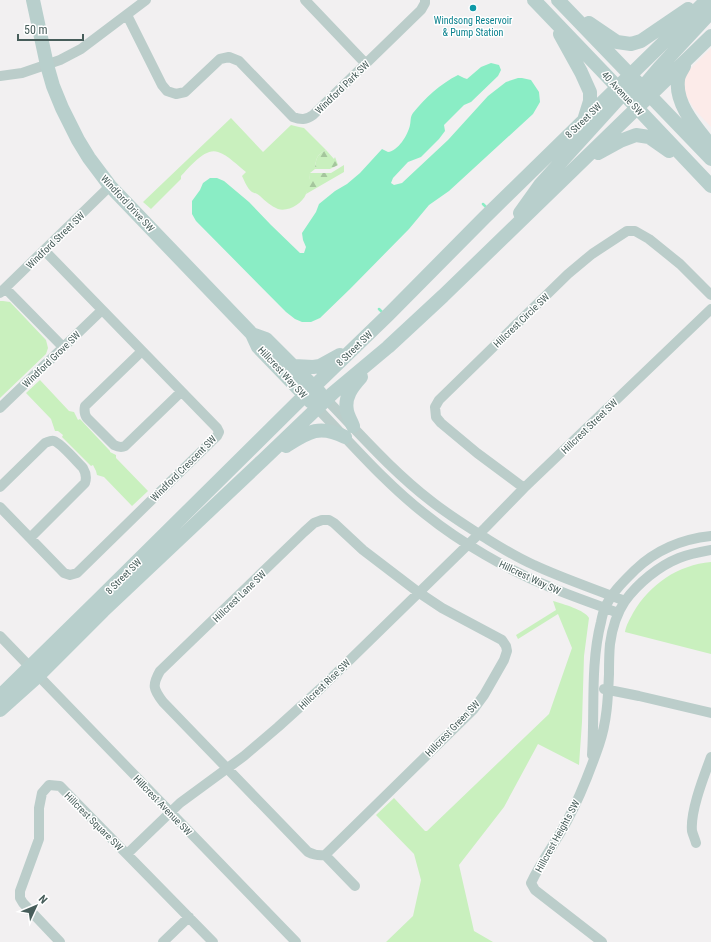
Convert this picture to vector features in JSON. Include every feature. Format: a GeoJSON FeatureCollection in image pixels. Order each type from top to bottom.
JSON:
{"type":"FeatureCollection","features":[{"type":"Feature","properties":{"kind":"main road","name":"Windford Drive SW"},"geometry":{"type":"LineString","coordinates":[[33,0],[53,86],[62,108],[89,158],[110,186],[252,334]]}},
{"type":"Feature","properties":{"kind":"main road","name":"40 Avenue SW"},"geometry":{"type":"LineString","coordinates":[[534,0],[633,91],[711,159]]}},
{"type":"Feature","properties":{"kind":"main road"},"geometry":{"type":"LineString","coordinates":[[542,0],[568,24],[671,132],[711,168]]}},
{"type":"Feature","properties":{"kind":"main road","name":"40 Avenue SW"},"geometry":{"type":"LineString","coordinates":[[560,0],[709,184]]}},
{"type":"Feature","properties":{"kind":"main road"},"geometry":{"type":"LineString","coordinates":[[560,0],[597,30],[617,42],[631,44],[641,41],[702,0]]}},
{"type":"Feature","properties":{"kind":"main road","name":"8 Street SW"},"geometry":{"type":"LineString","coordinates":[[0,696],[34,671],[103,611],[321,404],[388,347],[443,296],[579,164],[633,91],[707,0]]}},
{"type":"Feature","properties":{"kind":"main road"},"geometry":{"type":"LineString","coordinates":[[501,240],[540,185],[633,91],[659,68],[711,12]]}},
{"type":"Feature","properties":{"kind":"main road"},"geometry":{"type":"LineString","coordinates":[[552,18],[590,92],[590,101],[584,119]]}},
{"type":"Feature","properties":{"kind":"main road","name":"8 Street SW"},"geometry":{"type":"LineString","coordinates":[[0,710],[99,600],[309,391],[365,338],[584,119],[688,58],[711,36]]}},
{"type":"Feature","properties":{"kind":"main road"},"geometry":{"type":"LineString","coordinates":[[688,58],[678,78],[678,93],[680,100],[692,122],[711,146]]}},
{"type":"Feature","properties":{"kind":"main road"},"geometry":{"type":"LineString","coordinates":[[579,164],[620,141],[636,135],[649,137],[663,146],[709,184]]}},
{"type":"Feature","properties":{"kind":"main road","name":"Hillcrest Way SW"},"geometry":{"type":"LineString","coordinates":[[252,334],[266,339],[294,366],[309,391]]}},
{"type":"Feature","properties":{"kind":"main road","name":"Hillcrest Way SW"},"geometry":{"type":"LineString","coordinates":[[252,334],[258,347],[309,391],[321,404]]}},
{"type":"Feature","properties":{"kind":"main road"},"geometry":{"type":"LineString","coordinates":[[294,366],[320,366],[365,338]]}},
{"type":"Feature","properties":{"kind":"main road"},"geometry":{"type":"LineString","coordinates":[[263,460],[298,438],[316,431],[349,432],[347,400],[349,393],[388,347]]}},
{"type":"Feature","properties":{"kind":"street"},"geometry":{"type":"LineString","coordinates":[[0,76],[22,73],[60,60],[81,49],[146,0]]}},
{"type":"Feature","properties":{"kind":"street"},"geometry":{"type":"LineString","coordinates":[[305,0],[366,64]]}},
{"type":"Feature","properties":{"kind":"street","name":"Windford Park SW"},"geometry":{"type":"LineString","coordinates":[[127,15],[162,85],[167,91],[176,94],[185,92],[220,59],[229,57],[239,61],[293,117],[301,120],[307,119],[313,115],[366,64],[421,10],[425,0]]}},
{"type":"Feature","properties":{"kind":"street","name":"Windford Street SW"},"geometry":{"type":"LineString","coordinates":[[3,290],[110,186]]}},
{"type":"Feature","properties":{"kind":"street","name":"Hillcrest Circle SW"},"geometry":{"type":"LineString","coordinates":[[524,488],[477,453],[441,423],[436,417],[435,407],[439,400],[568,274],[592,254],[626,231],[635,231],[655,244],[680,264],[711,295]]}},
{"type":"Feature","properties":{"kind":"street","name":"Windford Crescent SW"},"geometry":{"type":"LineString","coordinates":[[0,507],[64,573],[70,576],[77,573],[217,436],[219,432],[217,428],[44,250]]}},
{"type":"Feature","properties":{"kind":"street"},"geometry":{"type":"LineString","coordinates":[[3,290],[63,347]]}},
{"type":"Feature","properties":{"kind":"street","name":"Hillcrest Street SW"},"geometry":{"type":"LineString","coordinates":[[468,544],[524,488],[711,309]]}},
{"type":"Feature","properties":{"kind":"street","name":"Windford Grove SW"},"geometry":{"type":"LineString","coordinates":[[0,408],[102,310]]}},
{"type":"Feature","properties":{"kind":"street"},"geometry":{"type":"LineString","coordinates":[[142,351],[85,406],[84,410],[87,418],[114,445],[122,447],[125,446],[181,392]]}},
{"type":"Feature","properties":{"kind":"street","name":"Hillcrest Way SW"},"geometry":{"type":"LineString","coordinates":[[321,404],[349,432],[391,466],[430,501],[449,515],[509,553],[533,565],[625,601]]}},
{"type":"Feature","properties":{"kind":"street","name":"Hillcrest Way SW"},"geometry":{"type":"LineString","coordinates":[[349,432],[386,480],[424,514],[448,531],[504,565],[524,575],[550,587],[618,613]]}},
{"type":"Feature","properties":{"kind":"street"},"geometry":{"type":"LineString","coordinates":[[0,487],[45,443],[51,441],[56,441],[83,468],[86,475],[85,483],[30,538]]}},
{"type":"Feature","properties":{"kind":"street","name":"Hillcrest Lane SW"},"geometry":{"type":"LineString","coordinates":[[227,768],[163,702],[156,693],[156,678],[160,671],[304,532],[314,523],[322,520],[328,520],[334,523],[363,550],[418,592]]}},
{"type":"Feature","properties":{"kind":"street","name":"Hillcrest Heights SW"},"geometry":{"type":"LineString","coordinates":[[591,770],[595,652],[598,631],[604,608],[611,596],[627,578],[640,565],[653,556],[678,544],[711,536]]}},
{"type":"Feature","properties":{"kind":"street","name":"Hillcrest Rise SW"},"geometry":{"type":"LineString","coordinates":[[170,812],[244,756],[278,727],[320,689],[468,544]]}},
{"type":"Feature","properties":{"kind":"street","name":"Hillcrest Heights SW"},"geometry":{"type":"LineString","coordinates":[[602,942],[535,890],[531,883],[536,872],[568,820],[591,770],[604,734],[609,690],[610,644],[618,613],[625,601],[652,574],[679,558],[697,552],[711,550]]}},
{"type":"Feature","properties":{"kind":"street","name":"Hillcrest Green SW"},"geometry":{"type":"LineString","coordinates":[[325,854],[473,710],[484,695],[504,660],[507,651],[502,640],[442,608],[418,592]]}},
{"type":"Feature","properties":{"kind":"street","name":"Hillcrest Avenue SW"},"geometry":{"type":"LineString","coordinates":[[0,636],[296,942]]}},
{"type":"Feature","properties":{"kind":"street"},"geometry":{"type":"LineString","coordinates":[[594,688],[640,696],[711,713]]}},
{"type":"Feature","properties":{"kind":"street"},"geometry":{"type":"LineString","coordinates":[[696,843],[692,831],[693,814],[711,757]]}},
{"type":"Feature","properties":{"kind":"street"},"geometry":{"type":"LineString","coordinates":[[227,768],[308,852],[314,856],[325,854],[355,886]]}},
{"type":"Feature","properties":{"kind":"street","name":"Hillcrest Square SW"},"geometry":{"type":"LineString","coordinates":[[60,942],[20,898],[20,891],[39,839],[39,808],[42,794],[49,785],[60,786],[213,942]]}},
{"type":"Feature","properties":{"kind":"street","name":"Hillcrest Square SW"},"geometry":{"type":"LineString","coordinates":[[127,854],[170,812]]}},
{"type":"Feature","properties":{"kind":"street"},"geometry":{"type":"LineString","coordinates":[[163,942],[189,917]]}},
{"type":"Feature","properties":{"kind":"shaded area"},"geometry":{"type":"Polygon","coordinates":[[[711,48],[711,127],[695,110],[686,96],[683,84],[687,72],[711,48]]]}},
{"type":"Feature","properties":{"kind":"shaded area"},"geometry":{"type":"Polygon","coordinates":[[[491,63],[499,65],[501,70],[498,76],[471,102],[464,105],[444,125],[445,131],[439,139],[421,157],[408,162],[393,178],[391,183],[394,185],[402,183],[448,140],[488,96],[506,82],[518,78],[531,80],[539,92],[540,102],[533,114],[449,191],[429,205],[409,229],[320,318],[311,322],[302,322],[286,312],[196,221],[192,214],[192,201],[203,183],[210,178],[217,178],[224,181],[249,202],[300,253],[304,253],[306,247],[302,233],[316,212],[319,204],[360,173],[382,149],[388,152],[399,146],[407,133],[413,113],[439,87],[458,75],[467,79],[481,67],[491,63]]]}},
{"type":"Feature","properties":{"kind":"green space"},"geometry":{"type":"Polygon","coordinates":[[[231,118],[263,152],[291,125],[304,128],[326,150],[317,158],[315,169],[310,173],[307,192],[298,204],[282,210],[266,202],[259,195],[252,192],[246,185],[242,176],[246,172],[233,161],[218,152],[213,151],[198,159],[181,176],[181,179],[151,209],[143,202],[231,118]]]}},
{"type":"Feature","properties":{"kind":"green space"},"geometry":{"type":"Polygon","coordinates":[[[326,150],[334,159],[335,157],[338,165],[330,169],[315,169],[317,158],[326,150]]]}},
{"type":"Feature","properties":{"kind":"green space"},"geometry":{"type":"Polygon","coordinates":[[[344,165],[344,172],[306,194],[310,173],[331,173],[344,165]]]}},
{"type":"Feature","properties":{"kind":"green space"},"geometry":{"type":"Polygon","coordinates":[[[0,301],[10,302],[46,340],[48,348],[46,354],[0,398],[0,301]]]}},
{"type":"Feature","properties":{"kind":"green space"},"geometry":{"type":"Polygon","coordinates":[[[40,380],[69,411],[74,412],[78,420],[80,419],[110,452],[116,455],[116,458],[148,491],[132,506],[104,477],[97,475],[93,465],[91,466],[62,437],[63,435],[58,431],[55,431],[51,419],[26,393],[40,380]]]}},
{"type":"Feature","properties":{"kind":"green space"},"geometry":{"type":"Polygon","coordinates":[[[711,562],[711,654],[625,632],[633,613],[656,585],[687,567],[711,562]]]}},
{"type":"Feature","properties":{"kind":"green space"},"geometry":{"type":"Polygon","coordinates":[[[553,601],[583,612],[589,618],[584,656],[579,765],[538,744],[504,807],[459,865],[474,931],[493,942],[386,942],[413,916],[421,880],[414,854],[376,815],[394,798],[425,831],[427,831],[549,714],[572,648],[558,614],[518,639],[516,635],[556,610],[553,601]]]}},
{"type":"Feature","properties":{"kind":"waterway"},"geometry":{"type":"LineString","coordinates":[[483,204],[486,207]]}},
{"type":"Feature","properties":{"kind":"waterway"},"geometry":{"type":"LineString","coordinates":[[379,309],[382,312]]}},
{"type":"Feature","properties":{"kind":"place","name":"Windsong Reservoir & Pump Station"},"geometry":{"type":"Point","coordinates":[473,8]}}]}
